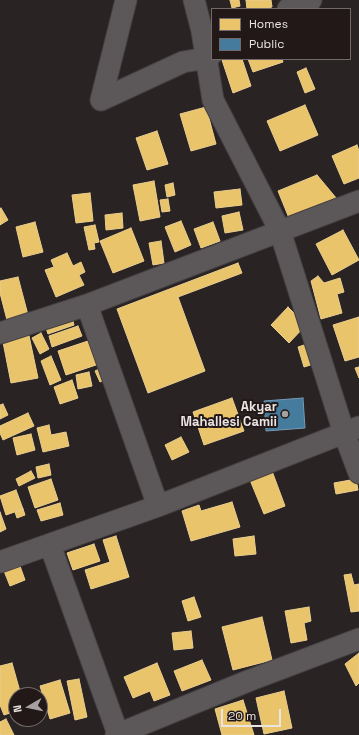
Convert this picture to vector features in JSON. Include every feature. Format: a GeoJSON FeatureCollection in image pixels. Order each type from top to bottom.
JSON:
{"type":"FeatureCollection","features":[{"type":"Feature","properties":{"kind":"street"},"geometry":{"type":"LineString","coordinates":[[126,0],[101,100],[183,62],[209,56]]}},
{"type":"Feature","properties":{"kind":"street"},"geometry":{"type":"LineString","coordinates":[[194,0],[209,56],[213,100],[280,231],[352,430],[359,473]]}},
{"type":"Feature","properties":{"kind":"street"},"geometry":{"type":"LineString","coordinates":[[291,8],[311,0]]}},
{"type":"Feature","properties":{"kind":"street"},"geometry":{"type":"LineString","coordinates":[[0,332],[87,305],[359,201]]}},
{"type":"Feature","properties":{"kind":"street"},"geometry":{"type":"LineString","coordinates":[[87,305],[158,506]]}},
{"type":"Feature","properties":{"kind":"street"},"geometry":{"type":"LineString","coordinates":[[0,562],[158,506],[352,430]]}},
{"type":"Feature","properties":{"kind":"street"},"geometry":{"type":"LineString","coordinates":[[50,545],[117,735],[248,681],[359,639]]}},
{"type":"Feature","properties":{"kind":"building: Homes"},"geometry":{"type":"Polygon","coordinates":[[[230,0],[239,0],[240,6],[232,8],[230,0]]]}},
{"type":"Feature","properties":{"kind":"building: Homes"},"geometry":{"type":"Polygon","coordinates":[[[246,0],[271,0],[272,7],[247,8],[246,0]]]}},
{"type":"Feature","properties":{"kind":"building: Homes"},"geometry":{"type":"Polygon","coordinates":[[[222,60],[242,60],[251,86],[233,93],[222,60]]]}},
{"type":"Feature","properties":{"kind":"building: Homes"},"geometry":{"type":"Polygon","coordinates":[[[248,60],[282,60],[283,62],[253,72],[248,60]]]}},
{"type":"Feature","properties":{"kind":"building: Homes"},"geometry":{"type":"Polygon","coordinates":[[[306,68],[315,89],[305,93],[297,72],[306,68]]]}},
{"type":"Feature","properties":{"kind":"building: Homes"},"geometry":{"type":"Polygon","coordinates":[[[305,105],[318,135],[280,151],[267,121],[305,105]]]}},
{"type":"Feature","properties":{"kind":"building: Homes"},"geometry":{"type":"Polygon","coordinates":[[[206,107],[216,144],[191,151],[180,114],[206,107]]]}},
{"type":"Feature","properties":{"kind":"building: Homes"},"geometry":{"type":"Polygon","coordinates":[[[157,131],[168,164],[147,170],[136,138],[157,131]]]}},
{"type":"Feature","properties":{"kind":"building: Homes"},"geometry":{"type":"Polygon","coordinates":[[[357,145],[359,151],[359,178],[344,184],[332,156],[357,145]]]}},
{"type":"Feature","properties":{"kind":"building: Homes"},"geometry":{"type":"Polygon","coordinates":[[[317,175],[337,199],[289,218],[278,191],[317,175]]]}},
{"type":"Feature","properties":{"kind":"building: Homes"},"geometry":{"type":"Polygon","coordinates":[[[154,181],[160,217],[140,221],[133,185],[154,181]]]}},
{"type":"Feature","properties":{"kind":"building: Homes"},"geometry":{"type":"Polygon","coordinates":[[[173,183],[175,195],[167,197],[165,185],[173,183]]]}},
{"type":"Feature","properties":{"kind":"building: Homes"},"geometry":{"type":"Polygon","coordinates":[[[240,189],[242,205],[216,208],[214,192],[240,189]]]}},
{"type":"Feature","properties":{"kind":"building: Homes"},"geometry":{"type":"Polygon","coordinates":[[[90,193],[93,221],[76,223],[72,195],[90,193]]]}},
{"type":"Feature","properties":{"kind":"building: Homes"},"geometry":{"type":"Polygon","coordinates":[[[168,199],[170,211],[162,212],[160,200],[168,199]]]}},
{"type":"Feature","properties":{"kind":"building: Homes"},"geometry":{"type":"Polygon","coordinates":[[[1,208],[8,220],[0,225],[0,209],[1,208]]]}},
{"type":"Feature","properties":{"kind":"building: Homes"},"geometry":{"type":"Polygon","coordinates":[[[239,212],[243,230],[225,233],[222,216],[239,212]]]}},
{"type":"Feature","properties":{"kind":"building: Homes"},"geometry":{"type":"Polygon","coordinates":[[[122,213],[123,228],[106,230],[105,215],[122,213]]]}},
{"type":"Feature","properties":{"kind":"building: Homes"},"geometry":{"type":"Polygon","coordinates":[[[181,221],[191,245],[175,252],[165,227],[181,221]]]}},
{"type":"Feature","properties":{"kind":"building: Homes"},"geometry":{"type":"Polygon","coordinates":[[[35,222],[43,252],[23,257],[16,227],[35,222]]]}},
{"type":"Feature","properties":{"kind":"building: Homes"},"geometry":{"type":"Polygon","coordinates":[[[213,222],[220,241],[201,248],[194,229],[213,222]]]}},
{"type":"Feature","properties":{"kind":"building: Homes"},"geometry":{"type":"Polygon","coordinates":[[[95,225],[99,242],[94,243],[95,249],[89,250],[84,227],[95,225]]]}},
{"type":"Feature","properties":{"kind":"building: Homes"},"geometry":{"type":"Polygon","coordinates":[[[131,228],[144,261],[113,273],[100,241],[131,228]]]}},
{"type":"Feature","properties":{"kind":"building: Homes"},"geometry":{"type":"Polygon","coordinates":[[[343,230],[359,260],[332,275],[316,244],[343,230]]]}},
{"type":"Feature","properties":{"kind":"building: Homes"},"geometry":{"type":"Polygon","coordinates":[[[161,241],[164,263],[153,265],[149,243],[161,241]]]}},
{"type":"Feature","properties":{"kind":"building: Homes"},"geometry":{"type":"Polygon","coordinates":[[[67,253],[73,266],[81,262],[85,272],[79,275],[84,285],[56,297],[45,270],[54,267],[51,260],[67,253]]]}},
{"type":"Feature","properties":{"kind":"building: Homes"},"geometry":{"type":"Polygon","coordinates":[[[238,263],[242,273],[178,297],[205,371],[148,393],[117,309],[238,263]]]}},
{"type":"Feature","properties":{"kind":"building: Homes"},"geometry":{"type":"Polygon","coordinates":[[[318,276],[324,283],[340,278],[344,292],[337,294],[342,313],[321,319],[311,281],[318,276]]]}},
{"type":"Feature","properties":{"kind":"building: Homes"},"geometry":{"type":"Polygon","coordinates":[[[18,277],[28,315],[7,320],[0,293],[0,281],[18,277]]]}},
{"type":"Feature","properties":{"kind":"building: Homes"},"geometry":{"type":"Polygon","coordinates":[[[288,307],[306,325],[289,343],[271,325],[288,307]]]}},
{"type":"Feature","properties":{"kind":"building: Homes"},"geometry":{"type":"Polygon","coordinates":[[[71,314],[74,325],[48,334],[44,322],[71,314]]]}},
{"type":"Feature","properties":{"kind":"building: Homes"},"geometry":{"type":"Polygon","coordinates":[[[359,317],[359,357],[345,361],[333,325],[359,317]]]}},
{"type":"Feature","properties":{"kind":"building: Homes"},"geometry":{"type":"Polygon","coordinates":[[[78,326],[82,336],[52,347],[49,336],[78,326]]]}},
{"type":"Feature","properties":{"kind":"building: Homes"},"geometry":{"type":"Polygon","coordinates":[[[28,331],[38,378],[11,383],[2,337],[28,331]]]}},
{"type":"Feature","properties":{"kind":"building: Homes"},"geometry":{"type":"Polygon","coordinates":[[[41,333],[49,349],[40,354],[32,338],[41,333]]]}},
{"type":"Feature","properties":{"kind":"building: Homes"},"geometry":{"type":"Polygon","coordinates":[[[91,340],[99,364],[66,375],[58,351],[91,340]]]}},
{"type":"Feature","properties":{"kind":"building: Homes"},"geometry":{"type":"Polygon","coordinates":[[[310,343],[317,363],[304,367],[298,347],[310,343]]]}},
{"type":"Feature","properties":{"kind":"building: Homes"},"geometry":{"type":"Polygon","coordinates":[[[51,356],[61,380],[50,385],[41,361],[51,356]]]}},
{"type":"Feature","properties":{"kind":"building: Homes"},"geometry":{"type":"Polygon","coordinates":[[[103,367],[108,378],[100,382],[95,371],[103,367]]]}},
{"type":"Feature","properties":{"kind":"building: Homes"},"geometry":{"type":"Polygon","coordinates":[[[359,367],[359,378],[355,368],[359,367]]]}},
{"type":"Feature","properties":{"kind":"building: Homes"},"geometry":{"type":"Polygon","coordinates":[[[89,372],[92,386],[78,389],[76,375],[89,372]]]}},
{"type":"Feature","properties":{"kind":"building: Homes"},"geometry":{"type":"Polygon","coordinates":[[[72,380],[78,398],[60,404],[54,387],[72,380]]]}},
{"type":"Feature","properties":{"kind":"building: Homes"},"geometry":{"type":"Polygon","coordinates":[[[232,398],[244,431],[204,445],[193,412],[232,398]]]}},
{"type":"Feature","properties":{"kind":"building: Homes"},"geometry":{"type":"Polygon","coordinates":[[[3,404],[8,415],[0,419],[0,405],[3,404]]]}},
{"type":"Feature","properties":{"kind":"building: Homes"},"geometry":{"type":"Polygon","coordinates":[[[28,413],[34,426],[3,440],[0,433],[0,426],[28,413]]]}},
{"type":"Feature","properties":{"kind":"building: Homes"},"geometry":{"type":"Polygon","coordinates":[[[49,425],[51,435],[66,432],[69,446],[43,452],[37,428],[49,425]]]}},
{"type":"Feature","properties":{"kind":"building: Homes"},"geometry":{"type":"Polygon","coordinates":[[[31,434],[35,450],[17,455],[13,438],[31,434]]]}},
{"type":"Feature","properties":{"kind":"building: Homes"},"geometry":{"type":"Polygon","coordinates":[[[181,437],[189,452],[172,460],[165,445],[181,437]]]}},
{"type":"Feature","properties":{"kind":"building: Homes"},"geometry":{"type":"Polygon","coordinates":[[[49,464],[51,475],[38,478],[36,467],[49,464]]]}},
{"type":"Feature","properties":{"kind":"building: Homes"},"geometry":{"type":"Polygon","coordinates":[[[31,471],[35,478],[19,486],[16,479],[31,471]]]}},
{"type":"Feature","properties":{"kind":"building: Homes"},"geometry":{"type":"Polygon","coordinates":[[[272,471],[285,506],[264,514],[250,480],[272,471]]]}},
{"type":"Feature","properties":{"kind":"building: Homes"},"geometry":{"type":"Polygon","coordinates":[[[51,479],[58,500],[35,508],[28,487],[51,479]]]}},
{"type":"Feature","properties":{"kind":"building: Homes"},"geometry":{"type":"Polygon","coordinates":[[[356,479],[358,490],[336,494],[334,483],[356,479]]]}},
{"type":"Feature","properties":{"kind":"building: Homes"},"geometry":{"type":"Polygon","coordinates":[[[16,490],[23,509],[6,515],[0,496],[16,490]]]}},
{"type":"Feature","properties":{"kind":"building: Homes"},"geometry":{"type":"Polygon","coordinates":[[[232,502],[240,527],[191,541],[182,511],[199,505],[201,511],[232,502]]]}},
{"type":"Feature","properties":{"kind":"building: Homes"},"geometry":{"type":"Polygon","coordinates":[[[60,503],[63,515],[41,521],[37,510],[60,503]]]}},
{"type":"Feature","properties":{"kind":"building: Homes"},"geometry":{"type":"Polygon","coordinates":[[[23,509],[25,515],[17,518],[15,512],[23,509]]]}},
{"type":"Feature","properties":{"kind":"building: Homes"},"geometry":{"type":"Polygon","coordinates":[[[0,512],[6,529],[0,532],[0,512]]]}},
{"type":"Feature","properties":{"kind":"building: Homes"},"geometry":{"type":"Polygon","coordinates":[[[116,536],[129,577],[91,589],[85,570],[110,562],[103,540],[116,536]]]}},
{"type":"Feature","properties":{"kind":"building: Homes"},"geometry":{"type":"Polygon","coordinates":[[[254,536],[256,554],[235,556],[233,539],[254,536]]]}},
{"type":"Feature","properties":{"kind":"building: Homes"},"geometry":{"type":"Polygon","coordinates":[[[94,544],[100,561],[73,570],[67,553],[94,544]]]}},
{"type":"Feature","properties":{"kind":"building: Homes"},"geometry":{"type":"Polygon","coordinates":[[[20,566],[25,580],[10,586],[4,571],[20,566]]]}},
{"type":"Feature","properties":{"kind":"building: Homes"},"geometry":{"type":"Polygon","coordinates":[[[351,574],[354,585],[359,584],[359,611],[351,612],[344,575],[351,574]]]}},
{"type":"Feature","properties":{"kind":"building: Homes"},"geometry":{"type":"Polygon","coordinates":[[[194,597],[201,617],[188,621],[182,601],[194,597]]]}},
{"type":"Feature","properties":{"kind":"building: Homes"},"geometry":{"type":"Polygon","coordinates":[[[309,607],[311,621],[304,623],[307,640],[291,643],[285,611],[309,607]]]}},
{"type":"Feature","properties":{"kind":"building: Homes"},"geometry":{"type":"Polygon","coordinates":[[[262,617],[272,660],[233,670],[222,627],[262,617]]]}},
{"type":"Feature","properties":{"kind":"building: Homes"},"geometry":{"type":"Polygon","coordinates":[[[191,631],[193,648],[174,650],[172,633],[191,631]]]}},
{"type":"Feature","properties":{"kind":"building: Homes"},"geometry":{"type":"Polygon","coordinates":[[[359,653],[359,683],[356,686],[345,664],[359,653]]]}},
{"type":"Feature","properties":{"kind":"building: Homes"},"geometry":{"type":"Polygon","coordinates":[[[202,660],[211,680],[182,691],[174,671],[202,660]]]}},
{"type":"Feature","properties":{"kind":"building: Homes"},"geometry":{"type":"Polygon","coordinates":[[[12,663],[19,687],[8,687],[8,714],[4,715],[0,705],[0,666],[12,663]]]}},
{"type":"Feature","properties":{"kind":"building: Homes"},"geometry":{"type":"Polygon","coordinates":[[[157,663],[170,695],[154,701],[150,691],[133,698],[124,677],[157,663]]]}},
{"type":"Feature","properties":{"kind":"building: Homes"},"geometry":{"type":"Polygon","coordinates":[[[79,679],[87,717],[75,720],[67,681],[79,679]]]}},
{"type":"Feature","properties":{"kind":"building: Homes"},"geometry":{"type":"Polygon","coordinates":[[[60,680],[70,713],[50,719],[48,712],[48,687],[40,686],[60,680]]]}},
{"type":"Feature","properties":{"kind":"building: Homes"},"geometry":{"type":"Polygon","coordinates":[[[284,691],[292,728],[264,734],[256,698],[284,691]]]}},
{"type":"Feature","properties":{"kind":"building: Homes"},"geometry":{"type":"Polygon","coordinates":[[[243,700],[254,735],[222,735],[215,709],[243,700]]]}},
{"type":"Feature","properties":{"kind":"building: Homes"},"geometry":{"type":"Polygon","coordinates":[[[6,719],[8,727],[10,727],[14,735],[0,735],[0,722],[6,719]]]}},
{"type":"Feature","properties":{"kind":"building: Public","name":"Akyar Mahallesi Camii"},"geometry":{"type":"Polygon","coordinates":[[[303,398],[305,428],[266,431],[264,401],[303,398]]]}},
{"type":"Feature","properties":{"kind":"place","name":"Akyar Mahallesi Camii"},"geometry":{"type":"Point","coordinates":[285,414]}}]}
